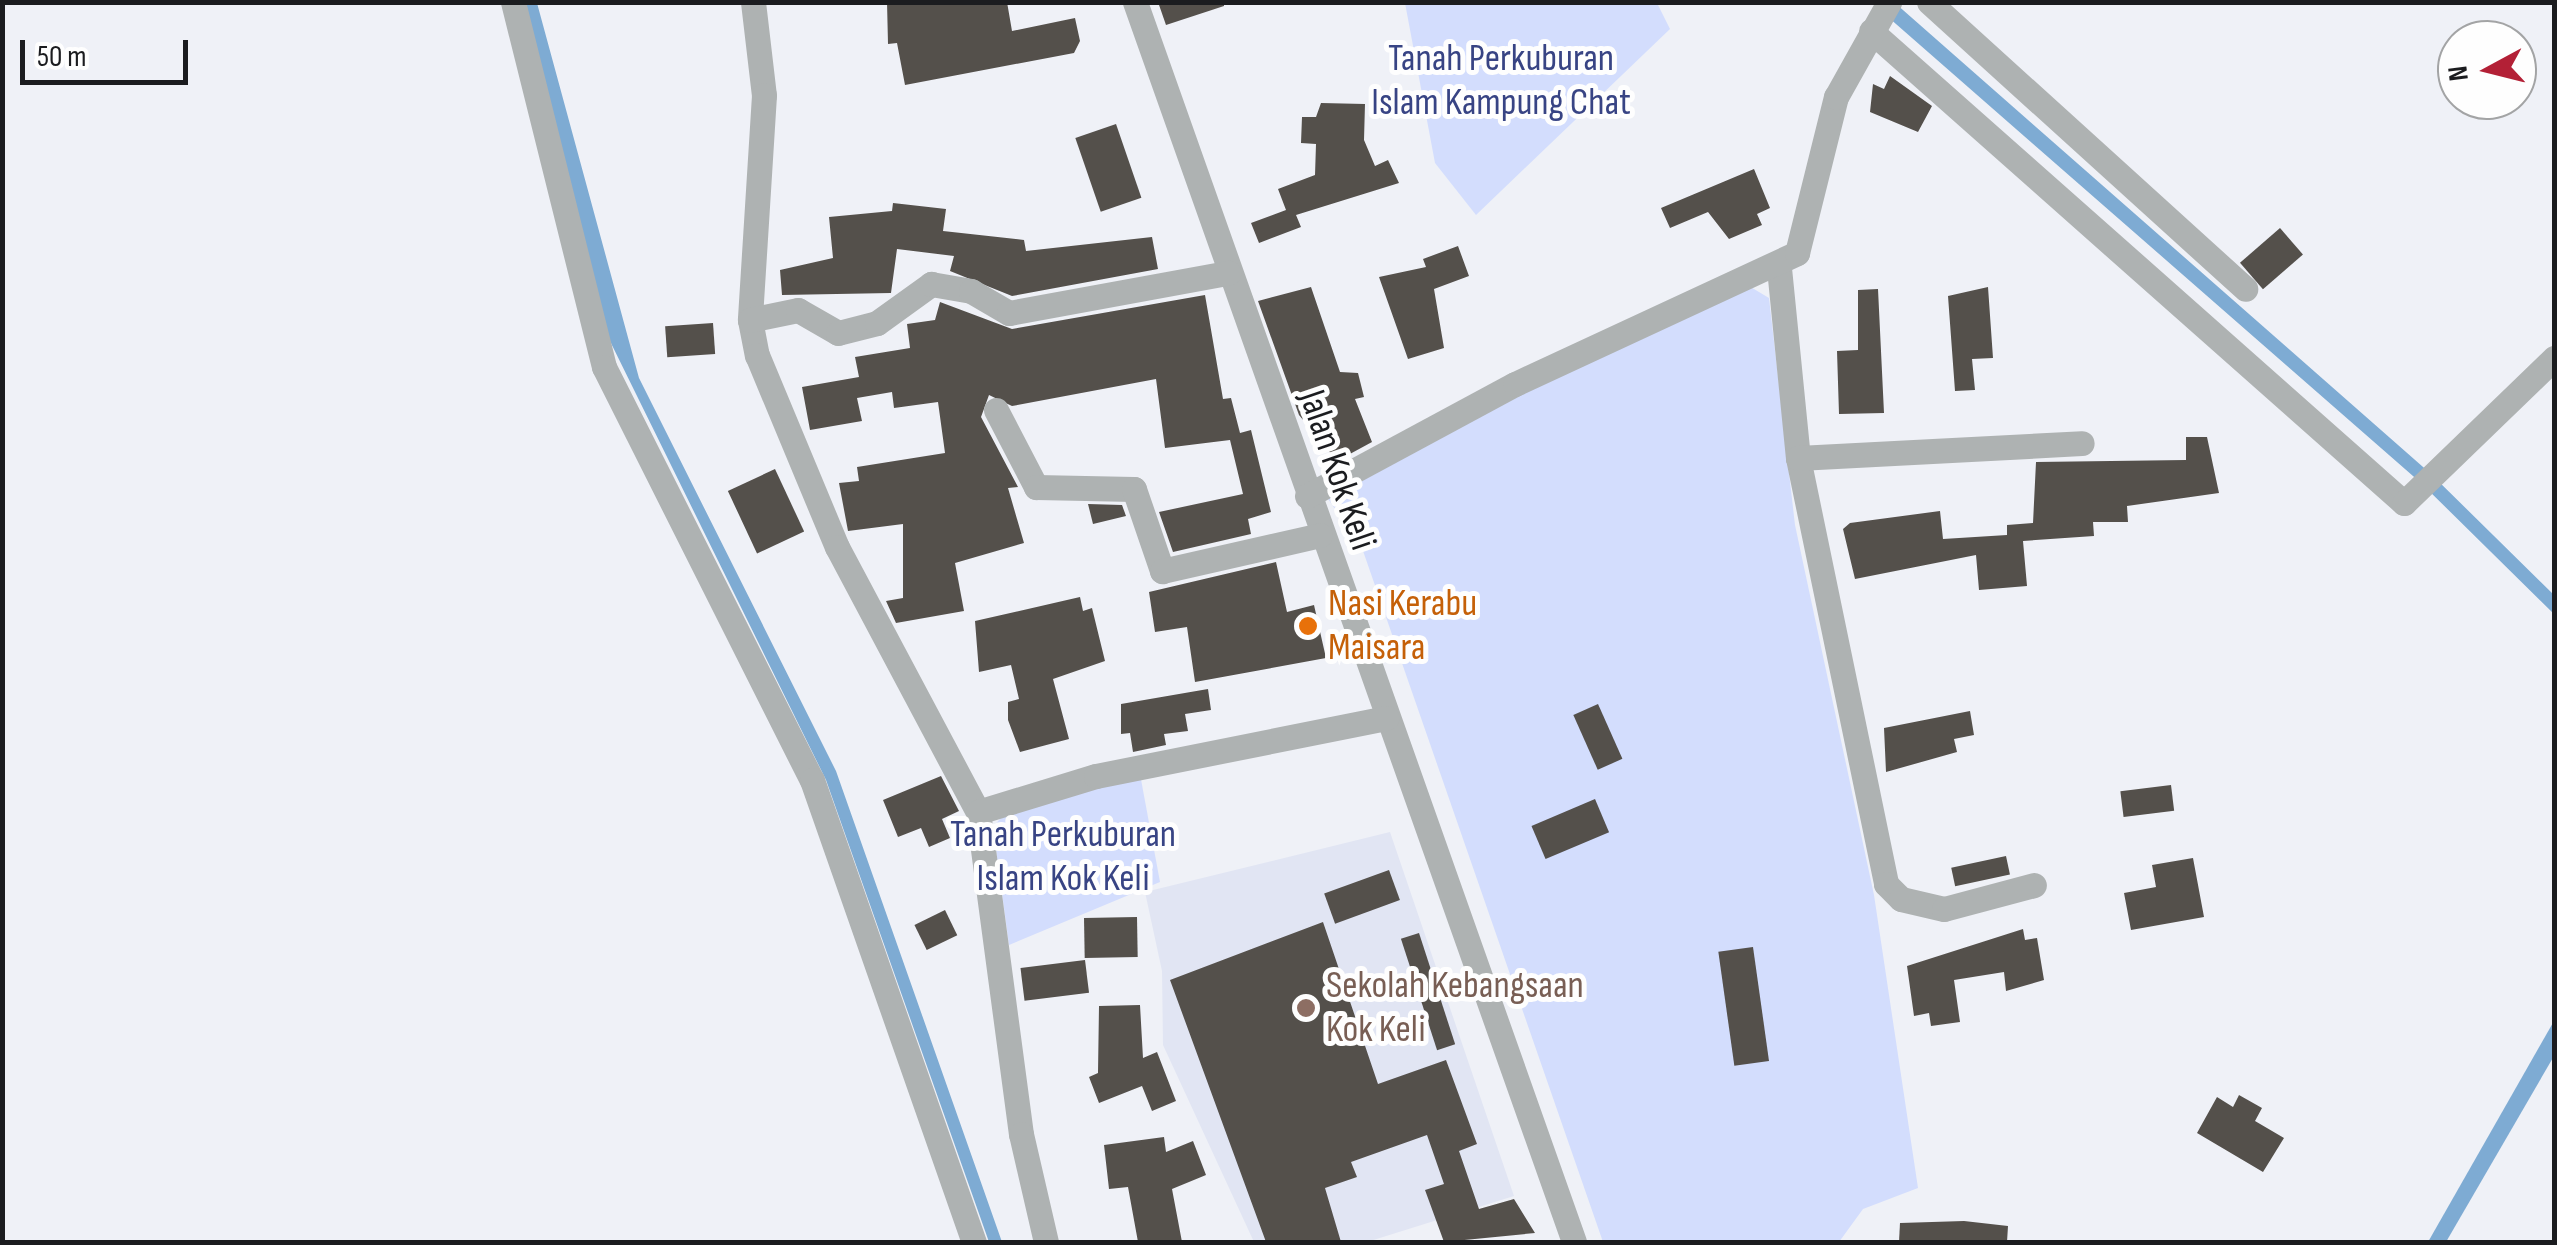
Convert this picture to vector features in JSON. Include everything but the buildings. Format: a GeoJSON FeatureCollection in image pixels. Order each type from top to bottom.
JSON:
{"type":"FeatureCollection","features":[{"type":"Feature","properties":{"kind":"street"},"geometry":{"type":"LineString","coordinates":[[512,2],[604,367],[812,780],[974,1242]]}},
{"type":"Feature","properties":{"kind":"street"},"geometry":{"type":"LineString","coordinates":[[753,2],[764,95],[750,320],[769,392],[837,547],[978,812],[1016,1100],[1046,1242]]}},
{"type":"Feature","properties":{"kind":"street","name":"Jalan Kok Keli"},"geometry":{"type":"LineString","coordinates":[[1135,2],[1320,536],[1574,1242]]}},
{"type":"Feature","properties":{"kind":"street"},"geometry":{"type":"LineString","coordinates":[[1929,2],[2246,289]]}},
{"type":"Feature","properties":{"kind":"street"},"geometry":{"type":"LineString","coordinates":[[1307,496],[1515,384],[1779,268],[1804,242],[1833,106],[1880,16],[2404,503],[2554,358]]}},
{"type":"Feature","properties":{"kind":"street"},"geometry":{"type":"LineString","coordinates":[[1779,268],[1798,458],[1886,884],[1901,898],[1944,910],[2034,885]]}},
{"type":"Feature","properties":{"kind":"street"},"geometry":{"type":"LineString","coordinates":[[750,320],[798,310],[838,333],[877,323],[931,284],[971,291],[1010,312],[1228,273]]}},
{"type":"Feature","properties":{"kind":"street"},"geometry":{"type":"LineString","coordinates":[[996,410],[1036,487],[1134,489],[1162,571],[1320,536]]}},
{"type":"Feature","properties":{"kind":"street"},"geometry":{"type":"LineString","coordinates":[[1798,458],[2082,442]]}},
{"type":"Feature","properties":{"kind":"street"},"geometry":{"type":"LineString","coordinates":[[978,812],[1128,769],[1386,718]]}},
{"type":"Feature","properties":{"kind":"shaded area"},"geometry":{"type":"Polygon","coordinates":[[[523,3],[537,3],[639,378],[836,771],[1002,1242],[989,1242],[826,780],[606,333],[523,3]]]}},
{"type":"Feature","properties":{"kind":"shaded area"},"geometry":{"type":"Polygon","coordinates":[[[1872,3],[1895,3],[2431,474],[2554,595],[2554,614],[2421,483],[1872,3]]]}},
{"type":"Feature","properties":{"kind":"shaded area","name":"Sekolah Kebangsaan Kok Keli"},"geometry":{"type":"Polygon","coordinates":[[[1390,832],[1514,1196],[1367,1242],[1254,1242],[1163,1045],[1162,971],[1145,892],[1390,832]]]}},
{"type":"Feature","properties":{"kind":"shaded area"},"geometry":{"type":"Polygon","coordinates":[[[2554,1021],[2554,1056],[2446,1242],[2428,1242],[2554,1021]]]}},
{"type":"Feature","properties":{"kind":"green space","name":"Tanah Perkuburan Islam Kampung Chat"},"geometry":{"type":"Polygon","coordinates":[[[1405,3],[1657,3],[1670,29],[1476,215],[1435,163],[1405,3]]]}},
{"type":"Feature","properties":{"kind":"green space"},"geometry":{"type":"Polygon","coordinates":[[[1749,286],[1769,298],[1795,525],[1874,895],[1918,1188],[1863,1209],[1839,1242],[1603,1242],[1362,548],[1324,493],[1504,397],[1749,286]]]}},
{"type":"Feature","properties":{"kind":"green space","name":"Tanah Perkuburan Islam Kok Keli"},"geometry":{"type":"Polygon","coordinates":[[[1140,774],[1160,882],[1009,945],[993,827],[1006,812],[1140,774]]]}},
{"type":"Feature","properties":{"kind":"place","name":"Nasi Kerabu Maisara"},"geometry":{"type":"Point","coordinates":[1308,626]}},
{"type":"Feature","properties":{"kind":"place","name":"Sekolah Kebangsaan Kok Keli"},"geometry":{"type":"Point","coordinates":[1306,1008]}}]}
